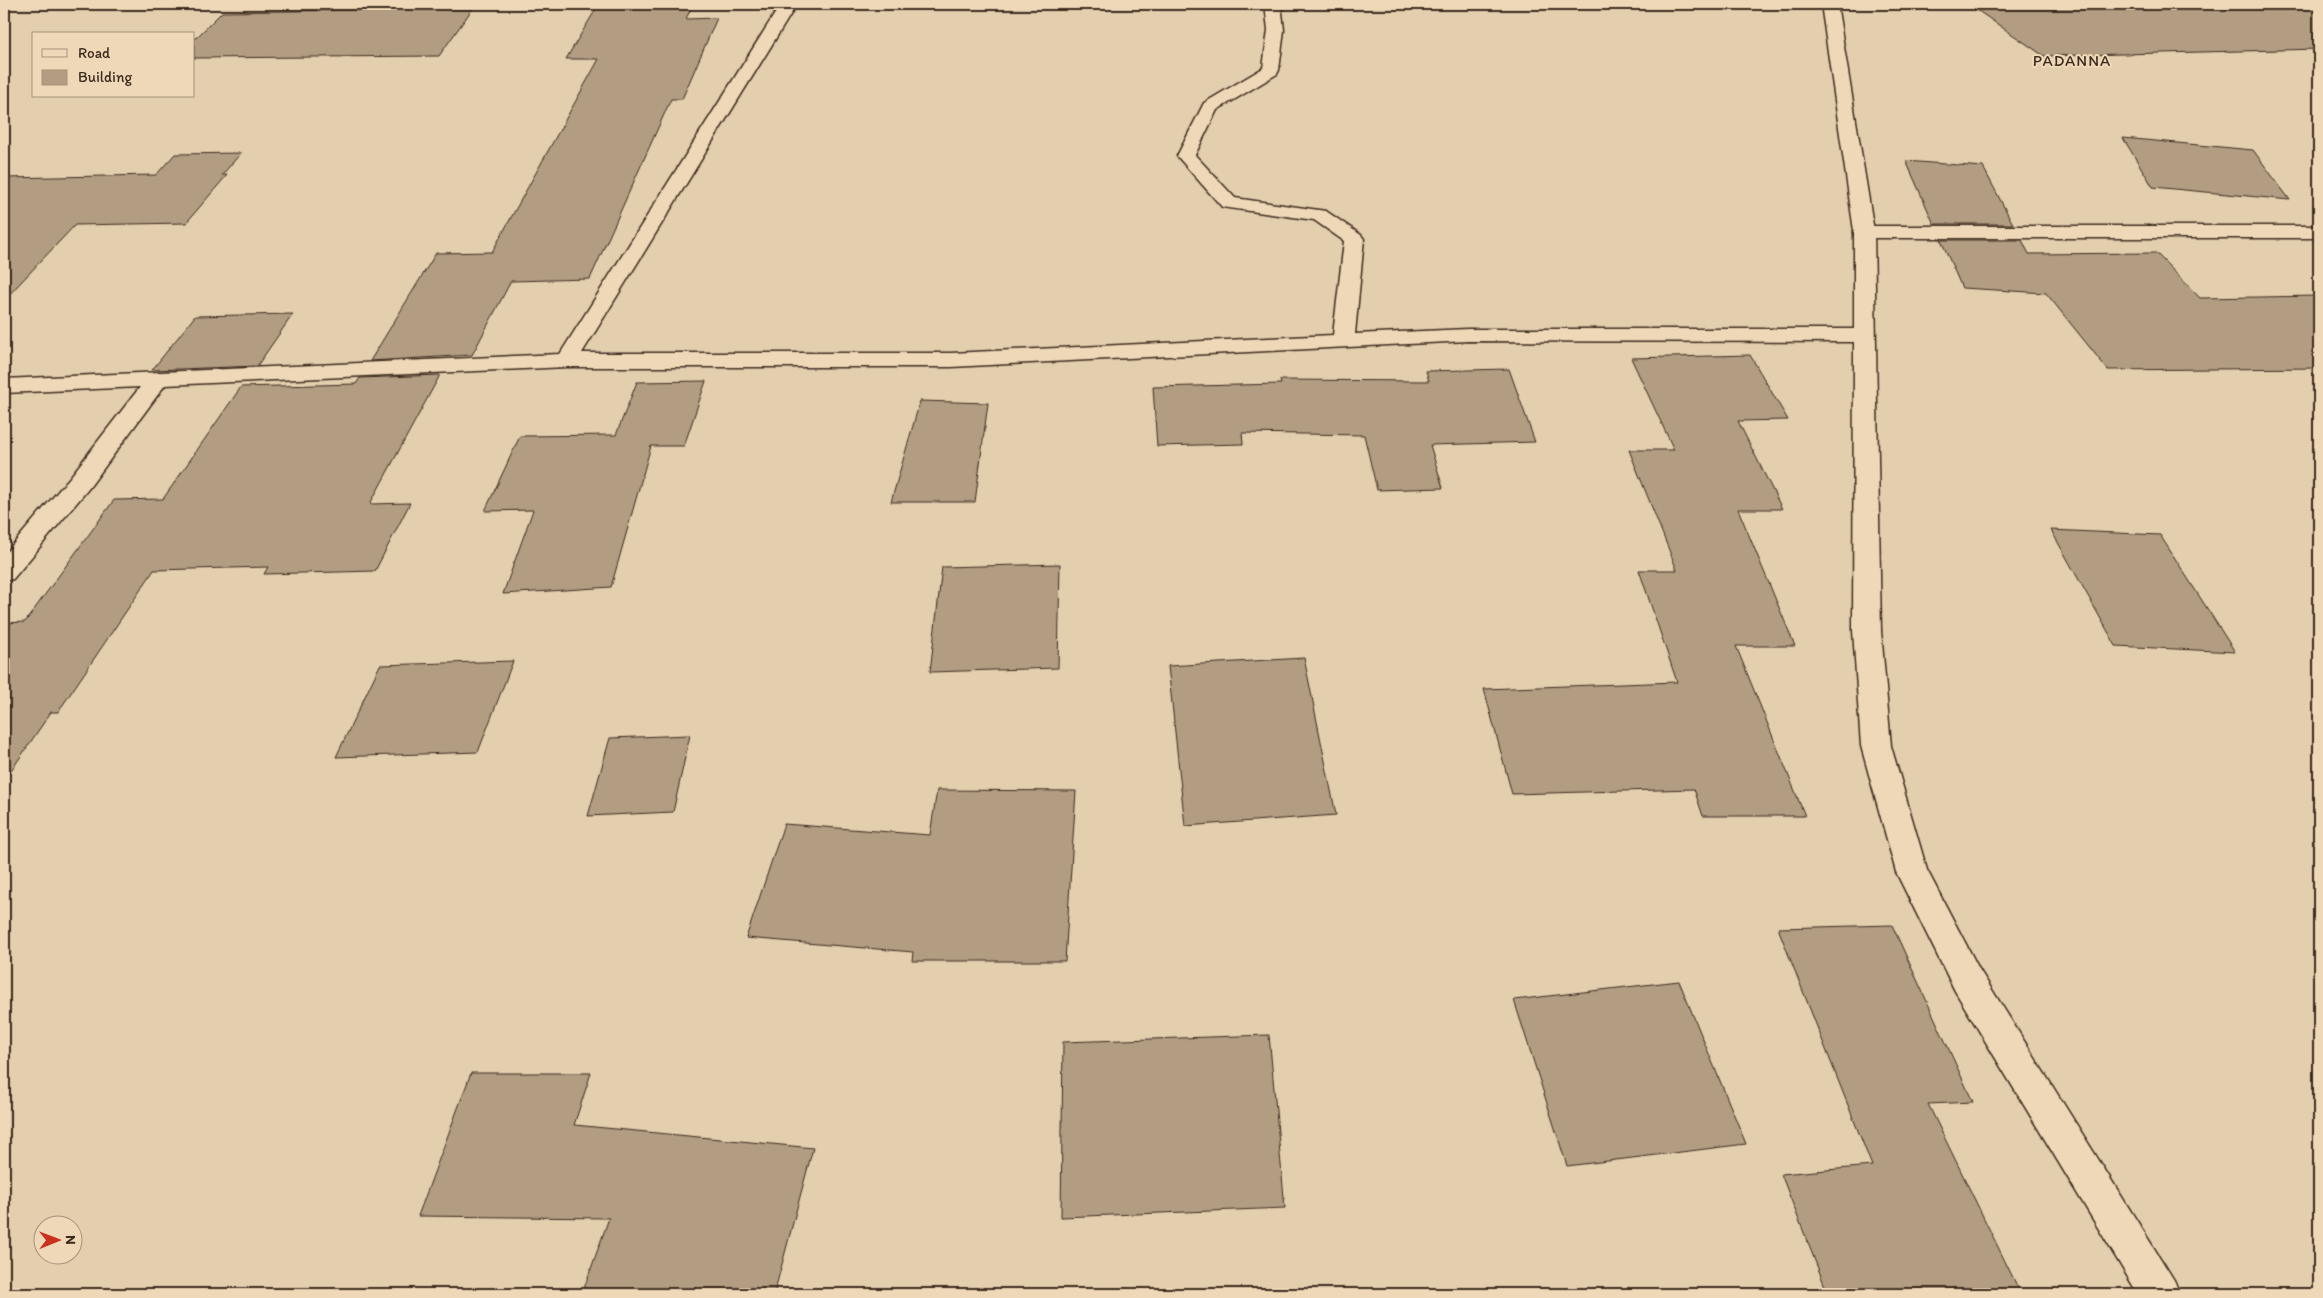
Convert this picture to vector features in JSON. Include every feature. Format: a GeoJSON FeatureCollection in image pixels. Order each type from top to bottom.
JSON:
{"type":"FeatureCollection","features":[{"type":"Feature","properties":{"kind":"street"},"geometry":{"type":"LineString","coordinates":[[567,360],[789,4]]}},
{"type":"Feature","properties":{"kind":"street"},"geometry":{"type":"LineString","coordinates":[[1273,4],[1276,30],[1270,70],[1210,107],[1186,156],[1229,203],[1318,215],[1354,240],[1343,341]]}},
{"type":"Feature","properties":{"kind":"street"},"geometry":{"type":"LineString","coordinates":[[1829,4],[1864,232],[1867,631],[1876,746],[1912,872],[1967,980],[2160,1294]]}},
{"type":"Feature","properties":{"kind":"street"},"geometry":{"type":"LineString","coordinates":[[1864,232],[2319,232]]}},
{"type":"Feature","properties":{"kind":"street"},"geometry":{"type":"LineString","coordinates":[[4,386],[567,360],[951,360],[1468,335],[1866,336]]}},
{"type":"Feature","properties":{"kind":"street"},"geometry":{"type":"LineString","coordinates":[[4,572],[80,482],[158,379]]}},
{"type":"Feature","properties":{"kind":"building"},"geometry":{"type":"Polygon","coordinates":[[[599,4],[693,4],[686,19],[717,18],[682,99],[671,99],[590,279],[511,281],[472,355],[370,361],[436,253],[492,252],[599,59],[566,59],[599,4]]]}},
{"type":"Feature","properties":{"kind":"building"},"geometry":{"type":"Polygon","coordinates":[[[1968,4],[2319,4],[2319,49],[2044,56],[1968,4]]]}},
{"type":"Feature","properties":{"kind":"building"},"geometry":{"type":"Polygon","coordinates":[[[473,8],[439,56],[195,58],[195,39],[222,12],[473,8]]]}},
{"type":"Feature","properties":{"kind":"building"},"geometry":{"type":"Polygon","coordinates":[[[2123,138],[2253,150],[2290,200],[2153,187],[2123,138]]]}},
{"type":"Feature","properties":{"kind":"building"},"geometry":{"type":"Polygon","coordinates":[[[241,153],[222,175],[227,175],[186,223],[75,225],[4,300],[4,178],[156,175],[175,154],[241,153]]]}},
{"type":"Feature","properties":{"kind":"building"},"geometry":{"type":"Polygon","coordinates":[[[1906,161],[1983,167],[2013,224],[1934,224],[1906,161]]]}},
{"type":"Feature","properties":{"kind":"building"},"geometry":{"type":"Polygon","coordinates":[[[1941,240],[2022,240],[2029,254],[2156,253],[2200,298],[2319,296],[2319,368],[2108,370],[2046,293],[1962,288],[1941,240]]]}},
{"type":"Feature","properties":{"kind":"building"},"geometry":{"type":"Polygon","coordinates":[[[293,314],[257,366],[152,370],[195,316],[293,314]]]}},
{"type":"Feature","properties":{"kind":"building"},"geometry":{"type":"Polygon","coordinates":[[[1750,355],[1788,420],[1738,421],[1782,509],[1738,509],[1795,646],[1736,646],[1805,816],[1703,816],[1694,789],[1512,794],[1484,689],[1677,682],[1639,570],[1677,570],[1629,450],[1674,450],[1631,358],[1750,355]]]}},
{"type":"Feature","properties":{"kind":"building"},"geometry":{"type":"Polygon","coordinates":[[[1509,369],[1535,442],[1430,445],[1443,488],[1377,490],[1364,435],[1242,433],[1243,444],[1157,446],[1153,387],[1281,384],[1280,380],[1429,381],[1426,371],[1509,369]]]}},
{"type":"Feature","properties":{"kind":"building"},"geometry":{"type":"Polygon","coordinates":[[[440,375],[370,504],[410,503],[375,571],[264,574],[268,567],[154,570],[58,712],[51,712],[4,781],[4,623],[25,622],[114,500],[163,499],[241,387],[356,384],[360,378],[440,375]]]}},
{"type":"Feature","properties":{"kind":"building"},"geometry":{"type":"Polygon","coordinates":[[[706,381],[684,446],[651,446],[611,587],[503,594],[533,510],[485,511],[520,436],[616,435],[637,382],[706,381]]]}},
{"type":"Feature","properties":{"kind":"building"},"geometry":{"type":"Polygon","coordinates":[[[920,401],[988,403],[975,502],[891,502],[920,401]]]}},
{"type":"Feature","properties":{"kind":"building"},"geometry":{"type":"Polygon","coordinates":[[[2051,530],[2160,535],[2235,652],[2116,646],[2051,530]]]}},
{"type":"Feature","properties":{"kind":"building"},"geometry":{"type":"Polygon","coordinates":[[[1060,564],[1058,668],[930,672],[942,567],[1060,564]]]}},
{"type":"Feature","properties":{"kind":"building"},"geometry":{"type":"Polygon","coordinates":[[[1304,658],[1336,815],[1185,826],[1168,666],[1304,658]]]}},
{"type":"Feature","properties":{"kind":"building"},"geometry":{"type":"Polygon","coordinates":[[[513,661],[478,752],[336,757],[380,665],[513,661]]]}},
{"type":"Feature","properties":{"kind":"building"},"geometry":{"type":"Polygon","coordinates":[[[690,735],[673,812],[588,816],[610,738],[690,735]]]}},
{"type":"Feature","properties":{"kind":"building"},"geometry":{"type":"Polygon","coordinates":[[[937,790],[1076,791],[1065,961],[912,961],[913,952],[746,938],[784,824],[930,835],[937,790]]]}},
{"type":"Feature","properties":{"kind":"building"},"geometry":{"type":"Polygon","coordinates":[[[1892,925],[1973,1102],[1928,1104],[2021,1294],[1828,1294],[1781,1174],[1872,1166],[1778,928],[1892,925]]]}},
{"type":"Feature","properties":{"kind":"building"},"geometry":{"type":"Polygon","coordinates":[[[1679,981],[1746,1144],[1567,1166],[1514,1000],[1679,981]]]}},
{"type":"Feature","properties":{"kind":"building"},"geometry":{"type":"Polygon","coordinates":[[[1269,1035],[1285,1208],[1061,1217],[1063,1042],[1269,1035]]]}},
{"type":"Feature","properties":{"kind":"building"},"geometry":{"type":"Polygon","coordinates":[[[471,1073],[591,1073],[574,1125],[813,1148],[774,1294],[582,1294],[609,1218],[418,1216],[471,1073]]]}},
{"type":"Feature","properties":{"kind":"district","name":"PADANNA"},"geometry":{"type":"Point","coordinates":[2072,60]}}]}
